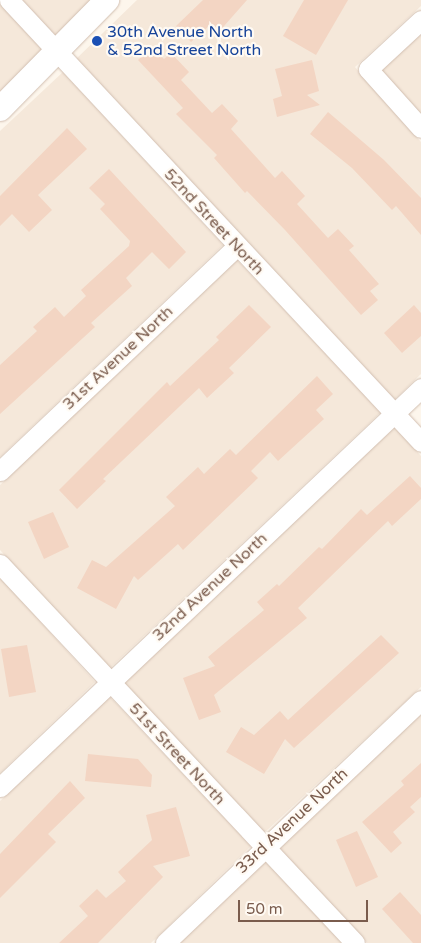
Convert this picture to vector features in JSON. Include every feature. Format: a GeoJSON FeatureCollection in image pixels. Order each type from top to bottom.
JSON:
{"type":"FeatureCollection","features":[{"type":"Feature","properties":{"kind":"street","name":"52nd Street North"},"geometry":{"type":"LineString","coordinates":[[9,0],[421,442]]}},
{"type":"Feature","properties":{"kind":"street"},"geometry":{"type":"LineString","coordinates":[[0,109],[107,0]]}},
{"type":"Feature","properties":{"kind":"street"},"geometry":{"type":"LineString","coordinates":[[421,20],[368,69],[421,128]]}},
{"type":"Feature","properties":{"kind":"street","name":"31st Avenue North"},"geometry":{"type":"LineString","coordinates":[[0,471],[237,246]]}},
{"type":"Feature","properties":{"kind":"street","name":"32nd Avenue North"},"geometry":{"type":"LineString","coordinates":[[0,787],[421,388]]}},
{"type":"Feature","properties":{"kind":"street","name":"51st Street North"},"geometry":{"type":"LineString","coordinates":[[0,564],[109,683],[355,943]]}},
{"type":"Feature","properties":{"kind":"street","name":"33rd Avenue North"},"geometry":{"type":"LineString","coordinates":[[165,943],[421,700]]}},
{"type":"Feature","properties":{"kind":"shaded area"},"geometry":{"type":"Polygon","coordinates":[[[21,0],[108,0],[62,45],[21,0]]]}},
{"type":"Feature","properties":{"kind":"shaded area"},"geometry":{"type":"Polygon","coordinates":[[[137,0],[421,0],[421,6],[355,67],[421,142],[421,374],[394,400],[76,59],[137,0]]]}},
{"type":"Feature","properties":{"kind":"shaded area"},"geometry":{"type":"Polygon","coordinates":[[[0,4],[49,57],[0,104],[0,4]]]}},
{"type":"Feature","properties":{"kind":"shaded area"},"geometry":{"type":"Polygon","coordinates":[[[421,34],[421,115],[381,70],[421,34]]]}},
{"type":"Feature","properties":{"kind":"shaded area"},"geometry":{"type":"Polygon","coordinates":[[[63,72],[223,245],[0,457],[0,131],[63,72]]]}},
{"type":"Feature","properties":{"kind":"shaded area"},"geometry":{"type":"Polygon","coordinates":[[[237,260],[381,412],[109,669],[0,550],[0,485],[237,260]]]}},
{"type":"Feature","properties":{"kind":"shaded area"},"geometry":{"type":"Polygon","coordinates":[[[395,427],[421,456],[421,687],[264,833],[122,684],[395,427]]]}},
{"type":"Feature","properties":{"kind":"shaded area"},"geometry":{"type":"Polygon","coordinates":[[[0,577],[95,682],[0,773],[0,577]]]}},
{"type":"Feature","properties":{"kind":"shaded area"},"geometry":{"type":"Polygon","coordinates":[[[109,696],[251,846],[151,943],[0,943],[0,801],[109,696]]]}},
{"type":"Feature","properties":{"kind":"shaded area"},"geometry":{"type":"Polygon","coordinates":[[[421,714],[421,943],[367,943],[278,848],[421,714]]]}},
{"type":"Feature","properties":{"kind":"shaded area"},"geometry":{"type":"Polygon","coordinates":[[[265,861],[342,943],[180,943],[265,861]]]}},
{"type":"Feature","properties":{"kind":"building"},"geometry":{"type":"Polygon","coordinates":[[[203,0],[247,0],[217,34],[209,26],[191,42],[176,26],[203,0]]]}},
{"type":"Feature","properties":{"kind":"building"},"geometry":{"type":"Polygon","coordinates":[[[304,0],[348,0],[316,55],[283,36],[304,0]]]}},
{"type":"Feature","properties":{"kind":"building"},"geometry":{"type":"Polygon","coordinates":[[[152,47],[164,59],[171,53],[189,72],[181,80],[212,113],[222,104],[238,121],[231,129],[275,178],[282,171],[305,196],[297,204],[328,238],[338,229],[354,246],[349,250],[379,284],[370,291],[378,300],[361,315],[285,230],[247,191],[245,193],[214,158],[217,155],[176,114],[183,108],[138,60],[152,47]]]}},
{"type":"Feature","properties":{"kind":"building"},"geometry":{"type":"Polygon","coordinates":[[[312,60],[319,91],[307,95],[320,105],[277,117],[273,99],[282,96],[275,69],[312,60]]]}},
{"type":"Feature","properties":{"kind":"building"},"geometry":{"type":"Polygon","coordinates":[[[328,112],[384,160],[421,198],[421,235],[396,206],[392,210],[352,168],[310,134],[328,112]]]}},
{"type":"Feature","properties":{"kind":"building"},"geometry":{"type":"Polygon","coordinates":[[[67,128],[87,149],[38,195],[52,210],[29,232],[12,214],[0,226],[0,196],[67,128]]]}},
{"type":"Feature","properties":{"kind":"building"},"geometry":{"type":"Polygon","coordinates":[[[109,169],[186,252],[169,269],[152,252],[126,278],[132,286],[91,323],[95,327],[0,414],[0,365],[37,331],[33,327],[55,307],[64,317],[86,296],[81,290],[129,246],[130,241],[100,209],[105,204],[89,188],[109,169]]]}},
{"type":"Feature","properties":{"kind":"building"},"geometry":{"type":"Polygon","coordinates":[[[249,305],[271,327],[229,368],[234,373],[207,398],[199,388],[103,479],[106,481],[77,509],[59,490],[167,382],[170,386],[219,340],[216,337],[249,305]]]}},
{"type":"Feature","properties":{"kind":"building"},"geometry":{"type":"Polygon","coordinates":[[[414,305],[421,313],[421,336],[402,353],[384,333],[414,305]]]}},
{"type":"Feature","properties":{"kind":"building"},"geometry":{"type":"Polygon","coordinates":[[[317,376],[333,394],[316,410],[324,419],[278,461],[270,452],[251,471],[258,478],[183,550],[178,544],[138,580],[134,576],[116,609],[77,588],[92,560],[106,567],[175,506],[166,497],[198,467],[204,474],[230,449],[236,455],[317,376]]]}},
{"type":"Feature","properties":{"kind":"building"},"geometry":{"type":"Polygon","coordinates":[[[410,476],[421,488],[421,499],[392,526],[388,521],[298,608],[307,618],[214,695],[221,712],[199,720],[183,678],[215,666],[208,657],[264,610],[257,602],[277,584],[279,586],[319,547],[322,549],[361,509],[367,515],[410,476]]]}},
{"type":"Feature","properties":{"kind":"building"},"geometry":{"type":"Polygon","coordinates":[[[53,512],[69,547],[44,559],[28,522],[53,512]]]}},
{"type":"Feature","properties":{"kind":"building"},"geometry":{"type":"Polygon","coordinates":[[[381,635],[399,653],[294,748],[285,739],[264,774],[226,752],[241,727],[254,735],[280,711],[288,720],[381,635]]]}},
{"type":"Feature","properties":{"kind":"building"},"geometry":{"type":"Polygon","coordinates":[[[27,645],[36,692],[9,697],[1,649],[27,645]]]}},
{"type":"Feature","properties":{"kind":"building"},"geometry":{"type":"Polygon","coordinates":[[[88,754],[138,759],[152,775],[151,787],[85,781],[88,754]]]}},
{"type":"Feature","properties":{"kind":"building"},"geometry":{"type":"Polygon","coordinates":[[[421,763],[421,797],[410,807],[415,812],[393,832],[402,843],[391,853],[362,822],[404,785],[401,781],[421,763]]]}},
{"type":"Feature","properties":{"kind":"building"},"geometry":{"type":"Polygon","coordinates":[[[70,781],[85,798],[48,834],[56,842],[0,898],[0,854],[70,781]]]}},
{"type":"Feature","properties":{"kind":"building"},"geometry":{"type":"Polygon","coordinates":[[[176,807],[190,856],[153,866],[163,877],[98,943],[59,943],[88,916],[79,906],[97,889],[106,898],[126,881],[118,872],[152,840],[146,815],[176,807]]]}},
{"type":"Feature","properties":{"kind":"building"},"geometry":{"type":"Polygon","coordinates":[[[357,831],[378,877],[356,887],[336,840],[357,831]]]}},
{"type":"Feature","properties":{"kind":"building"},"geometry":{"type":"Polygon","coordinates":[[[400,892],[421,915],[421,943],[413,943],[382,909],[400,892]]]}},
{"type":"Feature","properties":{"kind":"place","name":"30th Avenue North & 52nd Street North"},"geometry":{"type":"Point","coordinates":[97,41]}}]}
